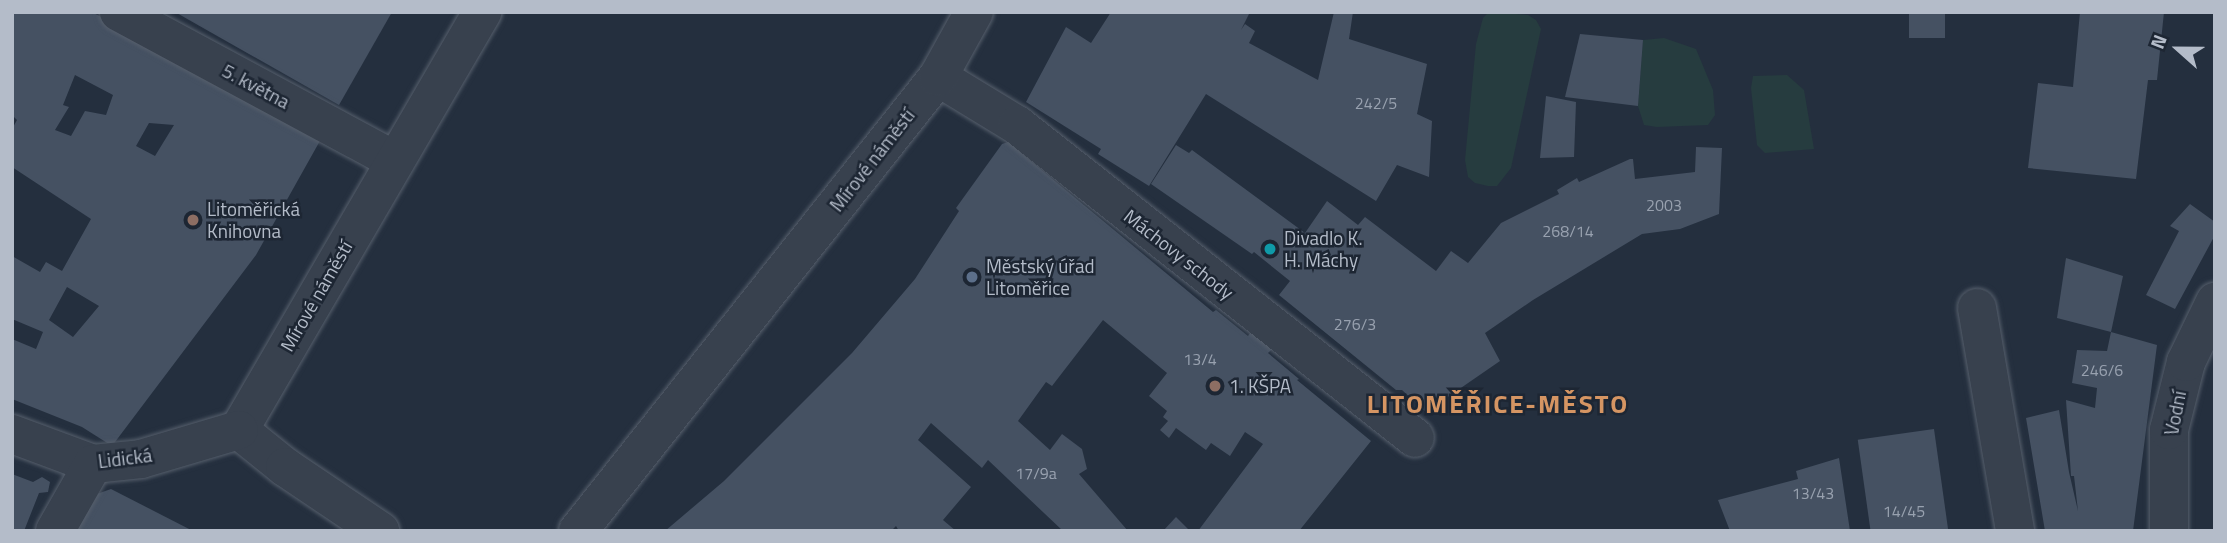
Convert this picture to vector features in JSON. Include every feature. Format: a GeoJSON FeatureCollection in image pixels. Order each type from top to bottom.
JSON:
{"type":"FeatureCollection","features":[{"type":"Feature","properties":{"kind":"street","name":"5. května"},"geometry":{"type":"LineString","coordinates":[[119,12],[394,160]]}},
{"type":"Feature","properties":{"kind":"street","name":"Mírové náměstí"},"geometry":{"type":"LineString","coordinates":[[239,430],[482,12]]}},
{"type":"Feature","properties":{"kind":"street","name":"Mírové náměstí"},"geometry":{"type":"LineString","coordinates":[[578,531],[938,77],[974,12]]}},
{"type":"Feature","properties":{"kind":"street","name":"Máchovy schody"},"geometry":{"type":"LineString","coordinates":[[938,77],[1017,125],[1415,438]]}},
{"type":"Feature","properties":{"kind":"street","name":"Vodní"},"geometry":{"type":"LineString","coordinates":[[2169,531],[2169,430],[2186,362],[2215,302]]}},
{"type":"Feature","properties":{"kind":"street"},"geometry":{"type":"LineString","coordinates":[[1977,308],[2015,531]]}},
{"type":"Feature","properties":{"kind":"street","name":"Lidická"},"geometry":{"type":"LineString","coordinates":[[12,434],[93,464],[141,459],[239,430]]}},
{"type":"Feature","properties":{"kind":"street"},"geometry":{"type":"LineString","coordinates":[[239,430],[285,467],[380,531]]}},
{"type":"Feature","properties":{"kind":"street"},"geometry":{"type":"LineString","coordinates":[[55,531],[93,464]]}},
{"type":"Feature","properties":{"kind":"green space"},"geometry":{"type":"Polygon","coordinates":[[[1489,12],[1528,15],[1536,20],[1541,29],[1511,168],[1497,186],[1475,183],[1468,177],[1465,160],[1476,44],[1483,18],[1489,12]]]}},
{"type":"Feature","properties":{"kind":"green space"},"geometry":{"type":"Polygon","coordinates":[[[1664,38],[1696,49],[1713,90],[1715,115],[1708,125],[1644,125],[1638,106],[1643,40],[1664,38]]]}},
{"type":"Feature","properties":{"kind":"green space"},"geometry":{"type":"Polygon","coordinates":[[[1787,75],[1804,90],[1814,149],[1765,153],[1757,145],[1751,88],[1753,76],[1787,75]]]}},
{"type":"Feature","properties":{"kind":"building"},"geometry":{"type":"Polygon","coordinates":[[[12,12],[92,12],[321,139],[256,255],[112,446],[82,427],[12,399],[12,339],[36,349],[43,332],[12,319],[12,256],[40,272],[46,262],[62,271],[91,219],[12,167],[12,129],[17,120],[12,115],[12,12]],[[75,75],[63,105],[69,107],[55,130],[71,136],[85,111],[106,115],[113,95],[75,75]],[[149,123],[136,146],[155,156],[174,125],[149,123]],[[67,287],[49,320],[73,337],[99,306],[67,287]]]}},
{"type":"Feature","properties":{"kind":"building"},"geometry":{"type":"Polygon","coordinates":[[[175,12],[392,12],[339,105],[175,12]]]}},
{"type":"Feature","properties":{"kind":"building"},"geometry":{"type":"Polygon","coordinates":[[[1111,12],[1250,12],[1241,30],[1245,24],[1255,31],[1249,43],[1318,80],[1334,12],[1353,12],[1349,39],[1427,64],[1417,114],[1432,121],[1429,177],[1397,165],[1376,201],[1206,94],[1149,186],[1098,154],[1101,149],[1026,102],[1066,27],[1091,43],[1111,12]]]}},
{"type":"Feature","properties":{"kind":"building"},"geometry":{"type":"Polygon","coordinates":[[[1909,12],[1945,12],[1945,38],[1909,38],[1909,12]]]}},
{"type":"Feature","properties":{"kind":"building"},"geometry":{"type":"Polygon","coordinates":[[[2080,12],[2164,12],[2157,80],[2148,80],[2136,179],[2028,168],[2038,83],[2073,87],[2080,12]]]}},
{"type":"Feature","properties":{"kind":"building"},"geometry":{"type":"Polygon","coordinates":[[[1580,34],[1643,40],[1638,106],[1565,97],[1580,34]]]}},
{"type":"Feature","properties":{"kind":"building"},"geometry":{"type":"Polygon","coordinates":[[[1546,96],[1576,102],[1574,157],[1540,158],[1546,96]]]}},
{"type":"Feature","properties":{"kind":"building"},"geometry":{"type":"Polygon","coordinates":[[[1008,142],[1213,312],[1216,310],[1248,336],[1251,332],[1272,349],[1268,353],[1299,379],[1297,380],[1371,441],[1299,531],[1198,531],[1263,444],[1245,432],[1230,456],[1211,443],[1206,450],[1176,428],[1169,438],[1160,430],[1168,421],[1163,417],[1167,411],[1149,396],[1167,373],[1103,320],[1052,386],[1046,382],[1018,421],[1050,450],[1062,434],[1082,449],[1087,469],[1079,474],[1128,531],[1063,531],[988,460],[982,468],[931,423],[918,440],[971,487],[943,520],[956,531],[899,531],[896,526],[891,531],[665,531],[724,481],[852,353],[915,279],[959,211],[956,208],[1002,144],[1008,142]]]}},
{"type":"Feature","properties":{"kind":"building"},"geometry":{"type":"Polygon","coordinates":[[[1176,145],[1189,153],[1192,150],[1305,233],[1327,201],[1358,225],[1365,217],[1436,271],[1451,251],[1468,263],[1501,223],[1559,194],[1557,190],[1577,178],[1579,182],[1630,159],[1633,159],[1635,179],[1695,172],[1696,147],[1722,148],[1719,214],[1680,229],[1642,234],[1533,300],[1485,333],[1500,361],[1426,412],[1402,390],[1396,390],[1279,295],[1290,281],[1254,252],[1252,254],[1151,184],[1176,145]]]}},
{"type":"Feature","properties":{"kind":"building"},"geometry":{"type":"Polygon","coordinates":[[[2190,204],[2215,222],[2215,235],[2175,309],[2146,295],[2179,231],[2170,226],[2190,204]]]}},
{"type":"Feature","properties":{"kind":"building"},"geometry":{"type":"Polygon","coordinates":[[[2066,258],[2123,276],[2111,332],[2057,318],[2066,258]]]}},
{"type":"Feature","properties":{"kind":"building"},"geometry":{"type":"Polygon","coordinates":[[[2111,332],[2157,345],[2133,531],[2045,531],[2026,418],[2059,410],[2069,472],[2078,511],[2074,476],[2071,476],[2066,400],[2095,408],[2097,388],[2072,383],[2077,350],[2107,351],[2111,332]]]}},
{"type":"Feature","properties":{"kind":"building"},"geometry":{"type":"Polygon","coordinates":[[[1934,429],[1948,531],[1871,531],[1858,440],[1934,429]]]}},
{"type":"Feature","properties":{"kind":"building"},"geometry":{"type":"Polygon","coordinates":[[[1839,458],[1850,531],[1730,531],[1718,500],[1798,479],[1796,471],[1839,458]]]}},
{"type":"Feature","properties":{"kind":"building"},"geometry":{"type":"Polygon","coordinates":[[[12,474],[33,482],[42,477],[50,482],[48,492],[39,493],[24,531],[12,531],[12,474]]]}},
{"type":"Feature","properties":{"kind":"building"},"geometry":{"type":"Polygon","coordinates":[[[111,489],[193,531],[72,531],[88,497],[111,489]]]}},
{"type":"Feature","properties":{"kind":"building"},"geometry":{"type":"Polygon","coordinates":[[[1176,517],[1190,531],[1163,531],[1176,517]]]}},
{"type":"Feature","properties":{"kind":"place","name":"Litoměřická Knihovna"},"geometry":{"type":"Point","coordinates":[193,220]}},
{"type":"Feature","properties":{"kind":"place","name":"Divadlo K. H. Máchy"},"geometry":{"type":"Point","coordinates":[1270,249]}},
{"type":"Feature","properties":{"kind":"place","name":"Městský úřad Litoměřice"},"geometry":{"type":"Point","coordinates":[972,277]}},
{"type":"Feature","properties":{"kind":"place","name":"1. KŠPA"},"geometry":{"type":"Point","coordinates":[1215,386]}},
{"type":"Feature","properties":{"kind":"district","name":"LITOMĚŘICE-MĚSTO"},"geometry":{"type":"Point","coordinates":[1498,404]}}]}
